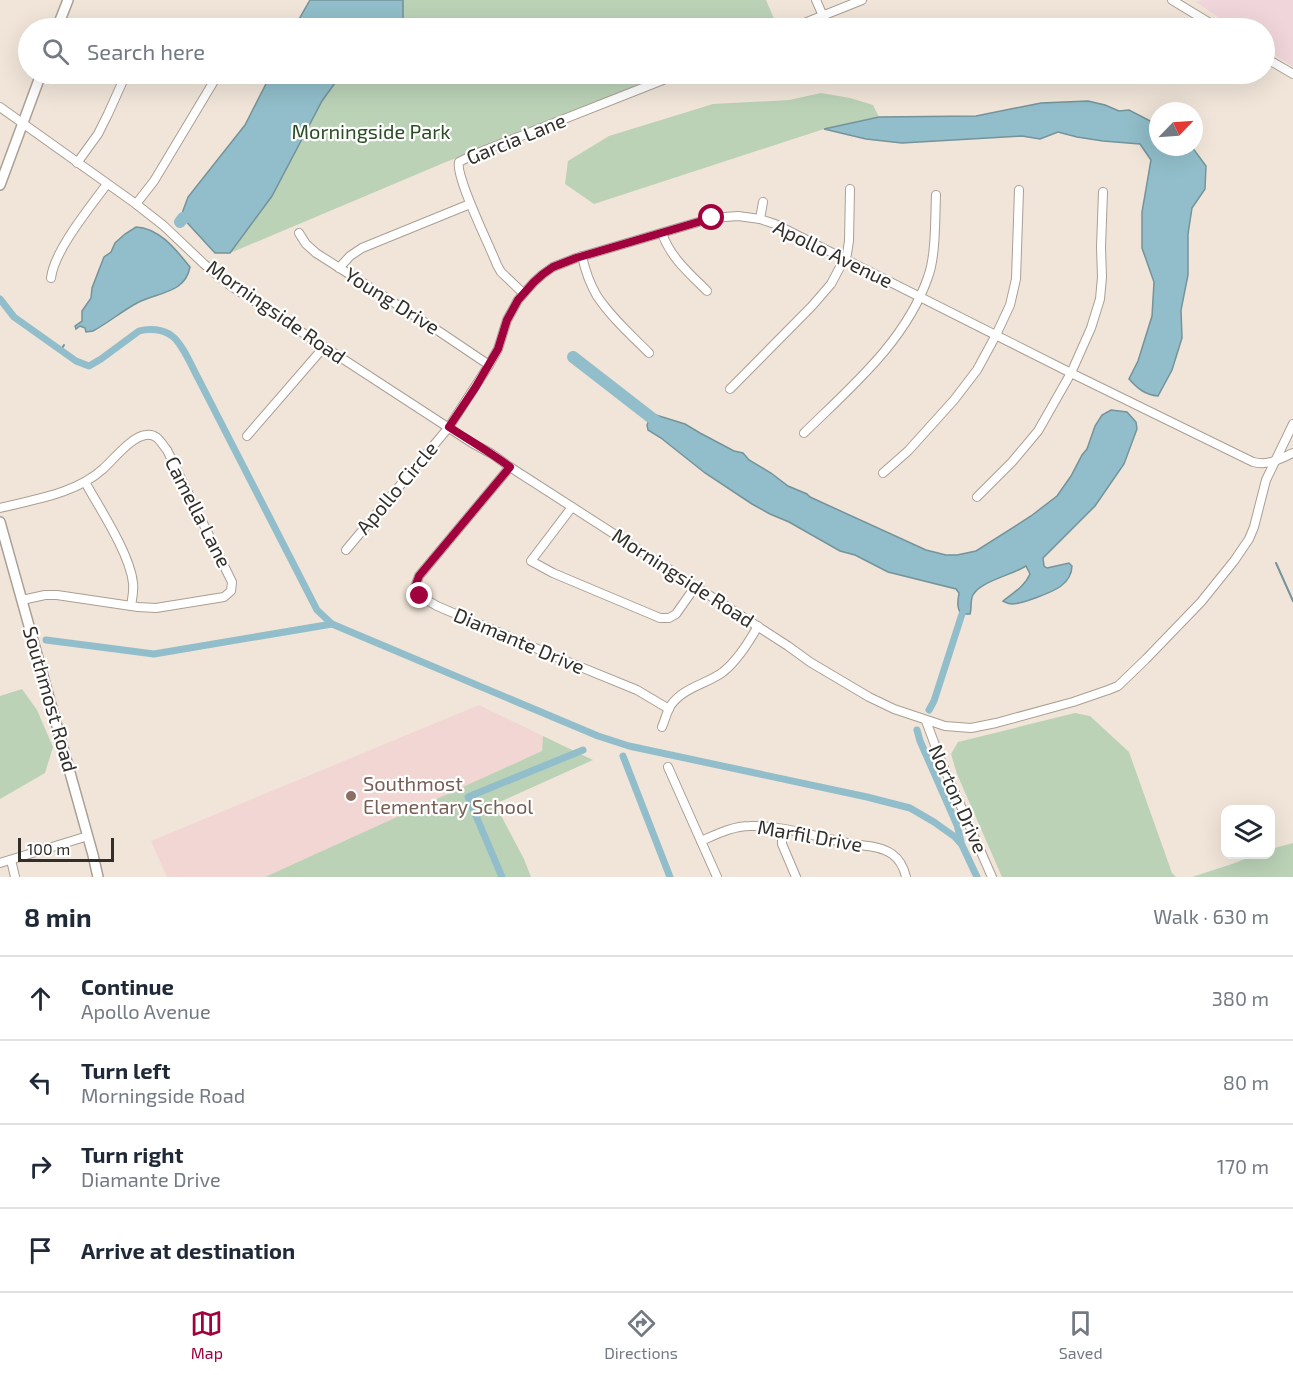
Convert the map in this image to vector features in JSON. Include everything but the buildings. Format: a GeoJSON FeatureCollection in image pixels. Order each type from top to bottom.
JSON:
{"type":"FeatureCollection","features":[{"type":"Feature","properties":{"kind":"main road"},"geometry":{"type":"LineString","coordinates":[[61,18],[68,0]]}},
{"type":"Feature","properties":{"kind":"main road"},"geometry":{"type":"LineString","coordinates":[[0,185],[37,84]]}},
{"type":"Feature","properties":{"kind":"main road","name":"Southmost Road"},"geometry":{"type":"LineString","coordinates":[[0,522],[4,548],[22,600],[98,877]]}},
{"type":"Feature","properties":{"kind":"street"},"geometry":{"type":"LineString","coordinates":[[816,0],[823,16]]}},
{"type":"Feature","properties":{"kind":"street"},"geometry":{"type":"LineString","coordinates":[[818,18],[862,0]]}},
{"type":"Feature","properties":{"kind":"street"},"geometry":{"type":"LineString","coordinates":[[1172,0],[1202,18]]}},
{"type":"Feature","properties":{"kind":"street"},"geometry":{"type":"LineString","coordinates":[[1275,63],[1293,74]]}},
{"type":"Feature","properties":{"kind":"street"},"geometry":{"type":"LineString","coordinates":[[77,163],[98,134],[122,84]]}},
{"type":"Feature","properties":{"kind":"street"},"geometry":{"type":"LineString","coordinates":[[136,204],[154,181],[212,84]]}},
{"type":"Feature","properties":{"kind":"street","name":"Garcia Lane"},"geometry":{"type":"LineString","coordinates":[[524,293],[496,266],[470,204],[458,169],[459,162],[653,84]]}},
{"type":"Feature","properties":{"kind":"street","name":"Morningside Road"},"geometry":{"type":"LineString","coordinates":[[0,107],[136,204],[231,286],[324,347],[758,626],[810,662],[894,709],[945,726],[971,728],[996,723],[1097,695],[1118,686],[1201,602],[1249,539],[1262,492],[1292,428]]}},
{"type":"Feature","properties":{"kind":"street"},"geometry":{"type":"LineString","coordinates":[[51,279],[52,269],[58,255],[107,184]]}},
{"type":"Feature","properties":{"kind":"street"},"geometry":{"type":"LineString","coordinates":[[730,388],[831,284],[845,259],[849,241],[850,189]]}},
{"type":"Feature","properties":{"kind":"street"},"geometry":{"type":"LineString","coordinates":[[883,473],[908,451],[954,400],[977,370],[996,335],[1010,304],[1016,279],[1019,190]]}},
{"type":"Feature","properties":{"kind":"street"},"geometry":{"type":"LineString","coordinates":[[977,496],[1012,462],[1038,431],[1071,373],[1091,328],[1100,299],[1103,192]]}},
{"type":"Feature","properties":{"kind":"street"},"geometry":{"type":"LineString","coordinates":[[804,434],[867,371],[899,334],[929,276],[936,195]]}},
{"type":"Feature","properties":{"kind":"street"},"geometry":{"type":"LineString","coordinates":[[760,219],[763,202]]}},
{"type":"Feature","properties":{"kind":"street"},"geometry":{"type":"LineString","coordinates":[[339,268],[350,256],[362,248],[470,204]]}},
{"type":"Feature","properties":{"kind":"street","name":"Apollo Avenue"},"geometry":{"type":"LineString","coordinates":[[449,427],[498,349],[512,310],[534,282],[553,267],[582,256],[712,218],[738,216],[760,219],[790,231],[1253,462],[1266,464],[1275,461]]}},
{"type":"Feature","properties":{"kind":"street","name":"Young Drive"},"geometry":{"type":"LineString","coordinates":[[299,233],[316,253],[489,365]]}},
{"type":"Feature","properties":{"kind":"street"},"geometry":{"type":"LineString","coordinates":[[662,233],[675,258],[707,291]]}},
{"type":"Feature","properties":{"kind":"street"},"geometry":{"type":"LineString","coordinates":[[582,256],[585,270],[597,295],[608,310],[649,353]]}},
{"type":"Feature","properties":{"kind":"street"},"geometry":{"type":"LineString","coordinates":[[247,436],[324,347]]}},
{"type":"Feature","properties":{"kind":"street","name":"Apollo Circle"},"geometry":{"type":"LineString","coordinates":[[346,550],[449,427]]}},
{"type":"Feature","properties":{"kind":"street","name":"Camella Lane"},"geometry":{"type":"LineString","coordinates":[[0,508],[60,492],[85,482],[140,436],[155,436],[167,450],[231,577],[232,586],[228,595],[220,599],[165,607],[131,606],[57,595],[22,600]]}},
{"type":"Feature","properties":{"kind":"street"},"geometry":{"type":"LineString","coordinates":[[1275,461],[1293,453]]}},
{"type":"Feature","properties":{"kind":"street","name":"Diamante Drive"},"geometry":{"type":"LineString","coordinates":[[510,467],[419,576],[415,587],[420,596],[437,606],[637,690],[669,710]]}},
{"type":"Feature","properties":{"kind":"street"},"geometry":{"type":"LineString","coordinates":[[85,482],[129,565],[133,584],[131,606]]}},
{"type":"Feature","properties":{"kind":"street"},"geometry":{"type":"LineString","coordinates":[[572,507],[531,561],[553,573],[664,619],[676,614],[695,587]]}},
{"type":"Feature","properties":{"kind":"street"},"geometry":{"type":"LineString","coordinates":[[662,727],[674,702],[682,694],[712,679],[730,666],[758,626]]}},
{"type":"Feature","properties":{"kind":"street","name":"Norton Drive"},"geometry":{"type":"LineString","coordinates":[[926,721],[992,877]]}},
{"type":"Feature","properties":{"kind":"street"},"geometry":{"type":"LineString","coordinates":[[668,766],[717,877]]}},
{"type":"Feature","properties":{"kind":"street","name":"Marfil Drive"},"geometry":{"type":"LineString","coordinates":[[701,841],[744,826],[782,829],[884,849],[897,858],[906,877]]}},
{"type":"Feature","properties":{"kind":"street"},"geometry":{"type":"LineString","coordinates":[[782,829],[782,844],[796,877]]}},
{"type":"Feature","properties":{"kind":"street"},"geometry":{"type":"LineString","coordinates":[[0,863],[88,836]]}},
{"type":"Feature","properties":{"kind":"street"},"geometry":{"type":"LineString","coordinates":[[10,860],[15,877]]}},
{"type":"Feature","properties":{"kind":"shaded area"},"geometry":{"type":"Polygon","coordinates":[[[1202,0],[1293,0],[1293,67],[1275,55],[1275,18],[1220,18],[1196,2],[1202,0]]]}},
{"type":"Feature","properties":{"kind":"shaded area","name":"Southmost Elementary School"},"geometry":{"type":"Polygon","coordinates":[[[479,705],[543,736],[542,751],[265,877],[167,877],[151,841],[479,705]]]}},
{"type":"Feature","properties":{"kind":"green space"},"geometry":{"type":"Polygon","coordinates":[[[403,0],[766,0],[774,18],[403,18],[403,0]]]}},
{"type":"Feature","properties":{"kind":"green space","name":"Morningside Park"},"geometry":{"type":"Polygon","coordinates":[[[334,84],[642,84],[446,162],[230,253],[272,196],[322,101],[334,84]]]}},
{"type":"Feature","properties":{"kind":"green space"},"geometry":{"type":"Polygon","coordinates":[[[821,93],[873,105],[879,117],[824,129],[594,204],[565,184],[568,161],[609,136],[713,104],[789,100],[821,93]]]}},
{"type":"Feature","properties":{"kind":"green space"},"geometry":{"type":"Polygon","coordinates":[[[22,689],[37,710],[53,747],[45,773],[0,799],[0,696],[22,689]]]}},
{"type":"Feature","properties":{"kind":"green space"},"geometry":{"type":"Polygon","coordinates":[[[1075,713],[1090,716],[1129,752],[1172,873],[1176,877],[1002,877],[957,774],[951,754],[958,742],[1075,713]]]}},
{"type":"Feature","properties":{"kind":"green space"},"geometry":{"type":"Polygon","coordinates":[[[543,736],[593,760],[495,804],[531,877],[265,877],[542,751],[543,736]]]}},
{"type":"Feature","properties":{"kind":"green space"},"geometry":{"type":"Polygon","coordinates":[[[1293,843],[1293,877],[1192,877],[1244,859],[1275,859],[1275,848],[1293,843]]]}},
{"type":"Feature","properties":{"kind":"water"},"geometry":{"type":"Polygon","coordinates":[[[310,0],[403,0],[403,18],[300,18],[310,0]]]}},
{"type":"Feature","properties":{"kind":"water"},"geometry":{"type":"Polygon","coordinates":[[[266,84],[334,84],[322,101],[272,196],[230,253],[215,253],[181,216],[188,197],[245,125],[266,84]]]}},
{"type":"Feature","properties":{"kind":"water"},"geometry":{"type":"Polygon","coordinates":[[[1088,101],[1119,111],[1129,110],[1149,120],[1149,156],[1199,156],[1206,166],[1205,189],[1192,208],[1188,234],[1188,275],[1181,310],[1182,338],[1172,370],[1158,396],[1142,390],[1129,379],[1138,361],[1152,316],[1154,282],[1142,248],[1142,212],[1151,160],[1140,144],[1103,141],[1058,132],[1040,139],[1022,136],[902,143],[866,139],[824,129],[879,117],[976,116],[1041,103],[1088,101]]]}},
{"type":"Feature","properties":{"kind":"water"},"geometry":{"type":"Polygon","coordinates":[[[136,227],[153,231],[167,241],[190,267],[187,276],[176,287],[137,303],[93,331],[86,332],[85,328],[80,326],[76,329],[75,326],[82,321],[82,311],[91,298],[92,288],[104,257],[111,252],[115,243],[136,227]]]}},
{"type":"Feature","properties":{"kind":"water"},"geometry":{"type":"Polygon","coordinates":[[[1111,410],[1127,412],[1136,422],[1137,429],[1124,464],[1095,506],[1043,558],[1044,566],[1047,568],[1069,563],[1072,569],[1068,579],[1045,594],[1030,600],[1008,604],[1003,601],[1025,582],[1030,574],[1026,566],[977,590],[972,597],[970,614],[960,612],[959,593],[956,589],[888,572],[855,555],[840,551],[752,504],[705,473],[648,430],[647,425],[651,415],[685,424],[734,451],[743,453],[749,460],[788,486],[810,497],[926,550],[957,555],[976,551],[1031,516],[1057,496],[1087,449],[1095,426],[1102,415],[1111,410]]]}},
{"type":"Feature","properties":{"kind":"waterway"},"geometry":{"type":"LineString","coordinates":[[180,222],[183,218],[199,214]]}},
{"type":"Feature","properties":{"kind":"waterway"},"geometry":{"type":"LineString","coordinates":[[0,299],[14,317],[76,361],[89,366],[139,331],[151,329],[176,339],[190,362],[317,610],[332,624],[598,736],[629,746],[910,808],[955,837],[962,845],[977,877]]}},
{"type":"Feature","properties":{"kind":"waterway"},"geometry":{"type":"LineString","coordinates":[[61,350],[64,345]]}},
{"type":"Feature","properties":{"kind":"waterway"},"geometry":{"type":"LineString","coordinates":[[573,357],[662,426]]}},
{"type":"Feature","properties":{"kind":"waterway"},"geometry":{"type":"LineString","coordinates":[[1276,563],[1293,601]]}},
{"type":"Feature","properties":{"kind":"waterway"},"geometry":{"type":"LineString","coordinates":[[929,710],[934,701],[962,614]]}},
{"type":"Feature","properties":{"kind":"waterway"},"geometry":{"type":"LineString","coordinates":[[46,640],[154,654],[332,624]]}},
{"type":"Feature","properties":{"kind":"waterway"},"geometry":{"type":"LineString","coordinates":[[917,730],[957,825],[961,841]]}},
{"type":"Feature","properties":{"kind":"waterway"},"geometry":{"type":"LineString","coordinates":[[502,877],[468,797],[583,750]]}},
{"type":"Feature","properties":{"kind":"waterway"},"geometry":{"type":"LineString","coordinates":[[623,756],[670,877]]}},
{"type":"Feature","properties":{"kind":"place","name":"Southmost Elementary School"},"geometry":{"type":"Point","coordinates":[351,796]}},
{"type":"Feature","properties":{"kind":"route"},"geometry":{"type":"LineString","coordinates":[[420,596],[415,587],[419,576],[510,467],[449,427],[498,349],[507,320],[518,300],[543,274],[564,262],[712,218]]}}]}
